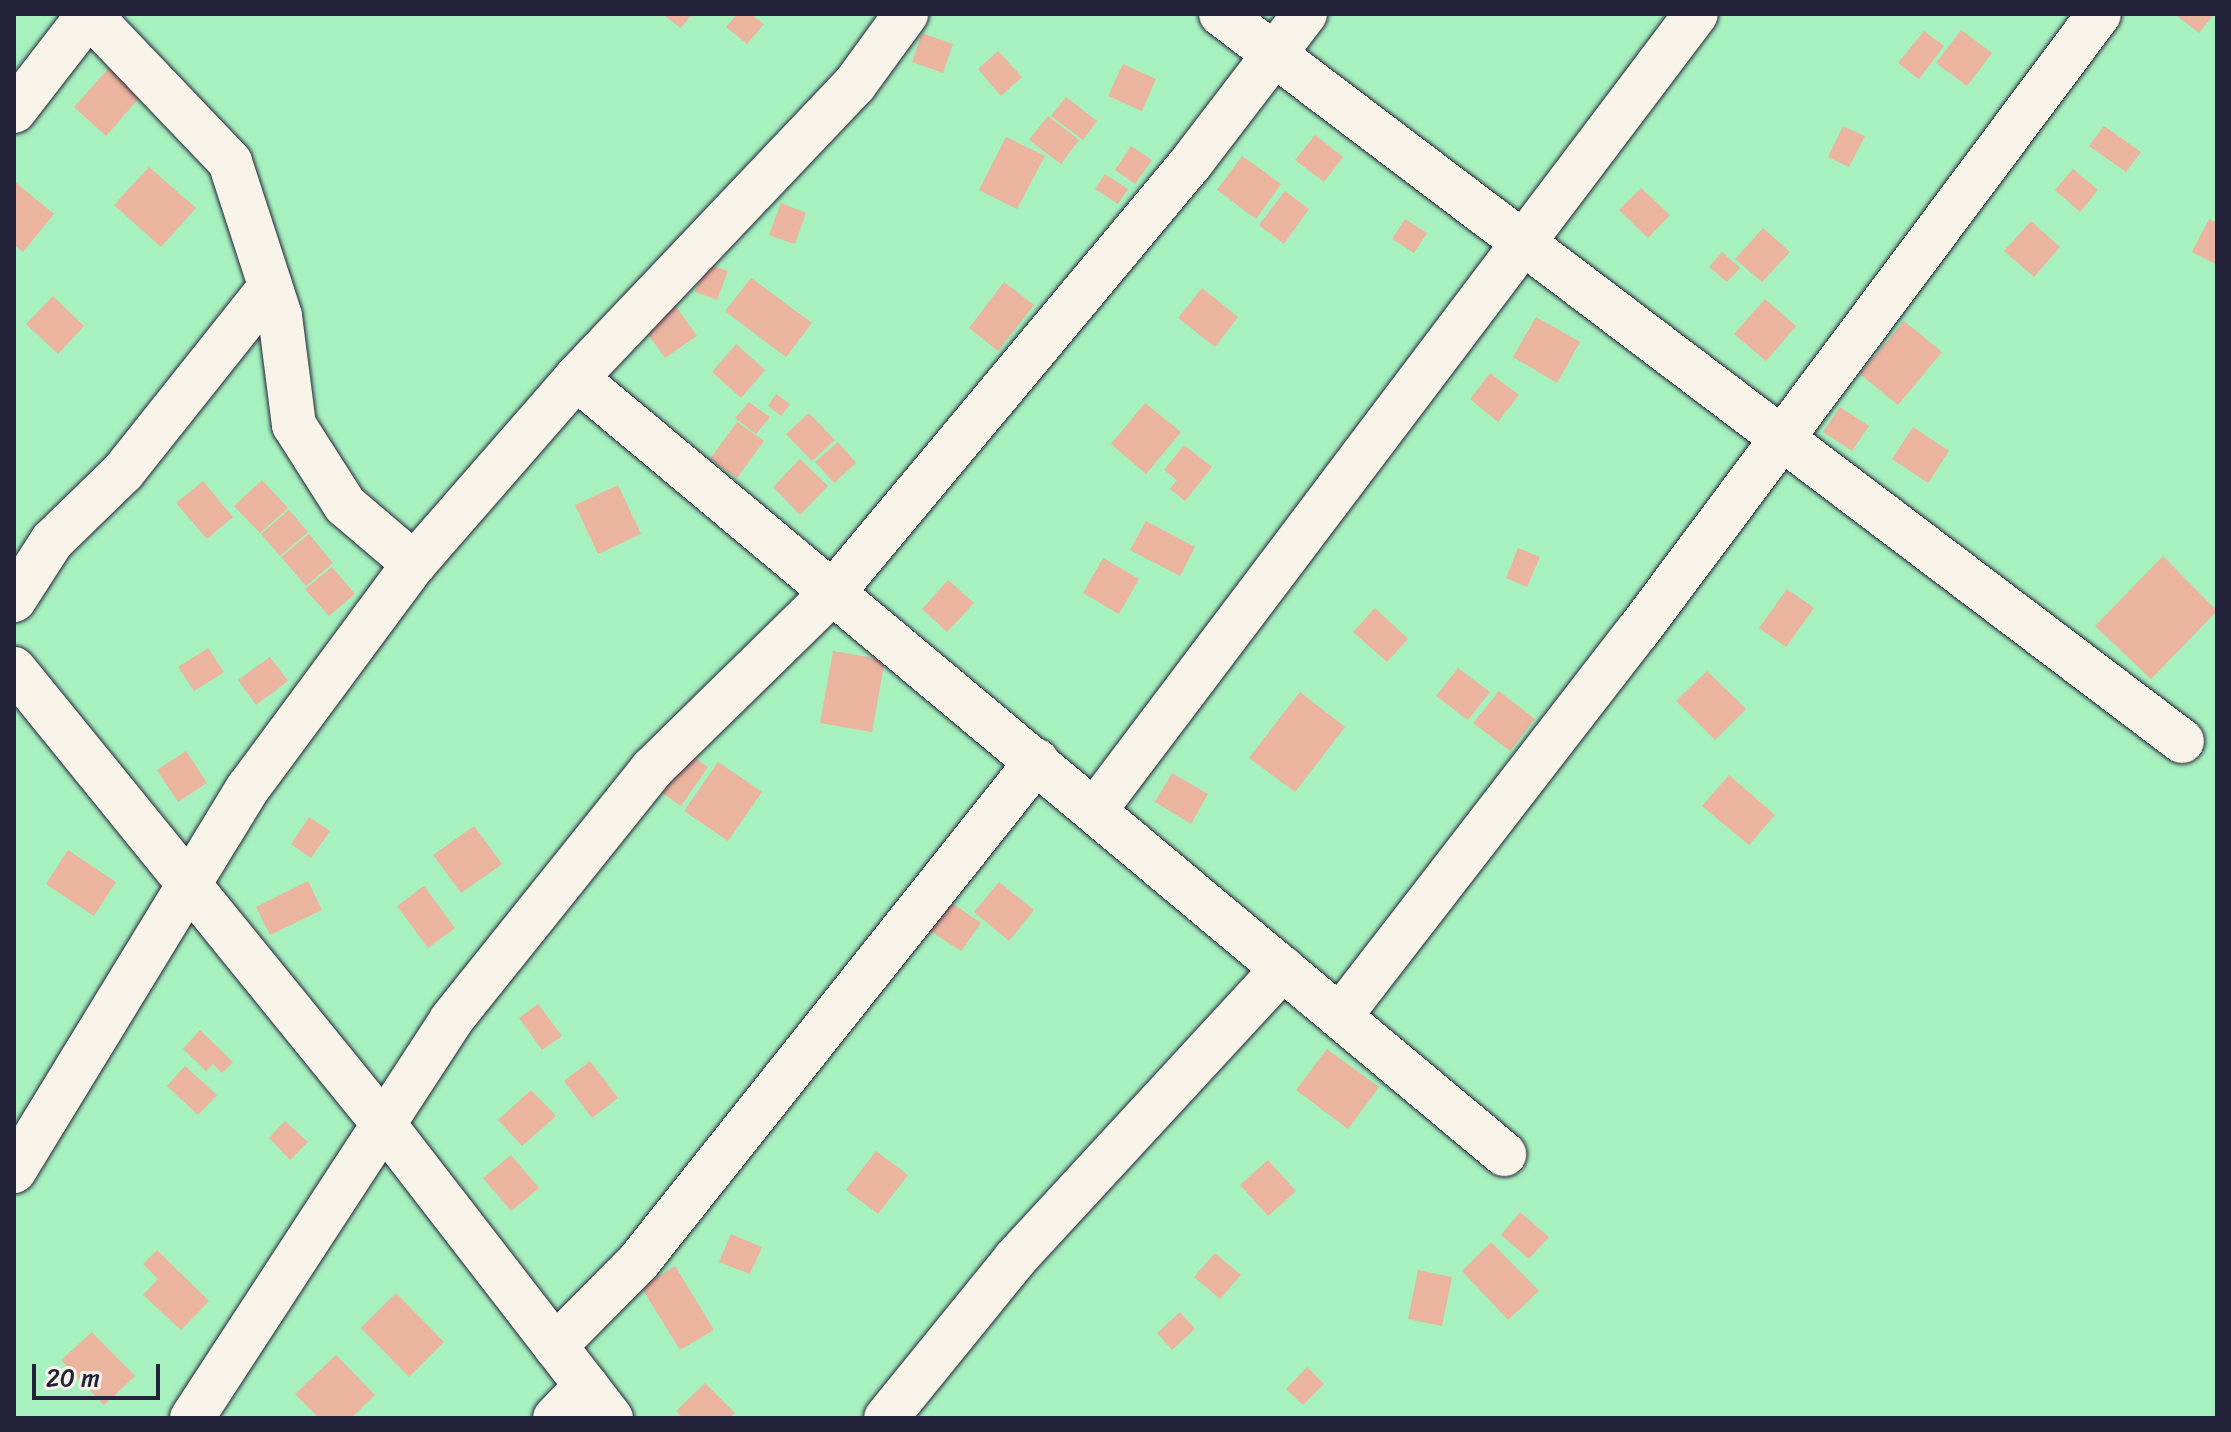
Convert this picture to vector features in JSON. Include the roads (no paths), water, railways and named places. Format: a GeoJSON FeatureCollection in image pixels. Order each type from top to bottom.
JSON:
{"type":"FeatureCollection","features":[{"type":"Feature","properties":{"kind":"street"},"geometry":{"type":"LineString","coordinates":[[14,1171],[248,788],[414,564],[576,378],[855,84],[906,14]]}},
{"type":"Feature","properties":{"kind":"street"},"geometry":{"type":"LineString","coordinates":[[1221,14],[2182,741]]}},
{"type":"Feature","properties":{"kind":"street"},"geometry":{"type":"LineString","coordinates":[[192,1418],[451,1020],[652,769],[834,591],[1191,163],[1305,14]]}},
{"type":"Feature","properties":{"kind":"street"},"geometry":{"type":"LineString","coordinates":[[1095,810],[1696,14]]}},
{"type":"Feature","properties":{"kind":"street"},"geometry":{"type":"LineString","coordinates":[[1340,1016],[1782,438],[2099,14]]}},
{"type":"Feature","properties":{"kind":"street"},"geometry":{"type":"LineString","coordinates":[[14,111],[85,15],[105,31],[230,162],[280,316],[294,425],[345,505],[414,564]]}},
{"type":"Feature","properties":{"kind":"street"},"geometry":{"type":"LineString","coordinates":[[14,600],[52,541],[123,472],[270,287]]}},
{"type":"Feature","properties":{"kind":"street"},"geometry":{"type":"LineString","coordinates":[[576,378],[1504,1154]]}},
{"type":"Feature","properties":{"kind":"street"},"geometry":{"type":"LineString","coordinates":[[14,669],[382,1123],[598,1402],[555,1418]]}},
{"type":"Feature","properties":{"kind":"street"},"geometry":{"type":"LineString","coordinates":[[555,1346],[639,1261],[1037,761]]}},
{"type":"Feature","properties":{"kind":"street"},"geometry":{"type":"LineString","coordinates":[[886,1418],[1015,1259],[1283,969]]}}]}
